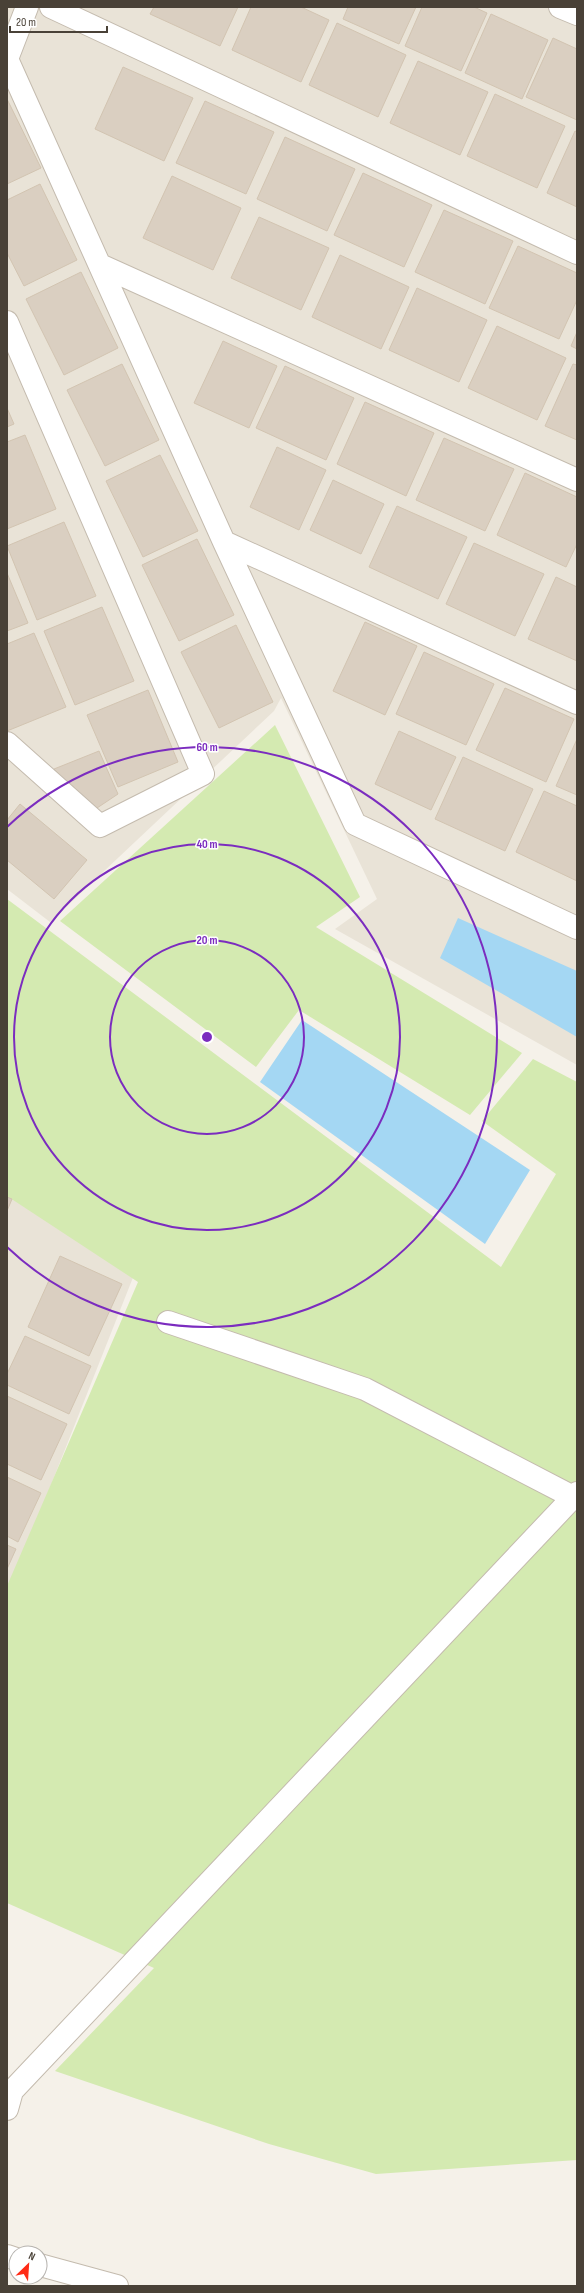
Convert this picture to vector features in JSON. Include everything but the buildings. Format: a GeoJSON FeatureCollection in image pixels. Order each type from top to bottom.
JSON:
{"type":"FeatureCollection","features":[{"type":"Feature","properties":{"kind":"street"},"geometry":{"type":"LineString","coordinates":[[27,7],[7,59],[224,542],[355,824],[577,928]]}},
{"type":"Feature","properties":{"kind":"street"},"geometry":{"type":"LineString","coordinates":[[51,7],[577,253]]}},
{"type":"Feature","properties":{"kind":"street"},"geometry":{"type":"LineString","coordinates":[[560,7],[577,14]]}},
{"type":"Feature","properties":{"kind":"street"},"geometry":{"type":"LineString","coordinates":[[100,265],[577,480]]}},
{"type":"Feature","properties":{"kind":"street"},"geometry":{"type":"LineString","coordinates":[[7,322],[203,774],[100,826],[7,743]]}},
{"type":"Feature","properties":{"kind":"street"},"geometry":{"type":"LineString","coordinates":[[224,542],[577,703]]}},
{"type":"Feature","properties":{"kind":"street"},"geometry":{"type":"LineString","coordinates":[[7,2109],[12,2091],[575,1495],[365,1389],[168,1322]]}},
{"type":"Feature","properties":{"kind":"street"},"geometry":{"type":"LineString","coordinates":[[48,2267],[117,2286]]}},
{"type":"Feature","properties":{"kind":"shaded area"},"geometry":{"type":"Polygon","coordinates":[[[7,7],[577,7],[577,1065],[335,929],[377,899],[281,698],[274,711],[50,922],[7,889],[7,7]]]}},
{"type":"Feature","properties":{"kind":"shaded area"},"geometry":{"type":"Polygon","coordinates":[[[7,1164],[149,1237],[7,1596],[7,1164]]]}},
{"type":"Feature","properties":{"kind":"green space"},"geometry":{"type":"Polygon","coordinates":[[[275,725],[360,897],[316,927],[522,1053],[470,1115],[299,1010],[256,1067],[60,921],[275,725]]]}},
{"type":"Feature","properties":{"kind":"green space"},"geometry":{"type":"Polygon","coordinates":[[[7,899],[501,1267],[556,1174],[482,1121],[533,1059],[577,1082],[577,2160],[376,2174],[269,2144],[55,2071],[154,1968],[7,1903],[7,1586],[138,1282],[7,1196],[7,899]]]}},
{"type":"Feature","properties":{"kind":"water"},"geometry":{"type":"Polygon","coordinates":[[[458,918],[577,971],[577,1037],[440,958],[458,918]]]}},
{"type":"Feature","properties":{"kind":"water"},"geometry":{"type":"Polygon","coordinates":[[[302,1020],[530,1170],[485,1244],[260,1082],[302,1020]]]}}]}
